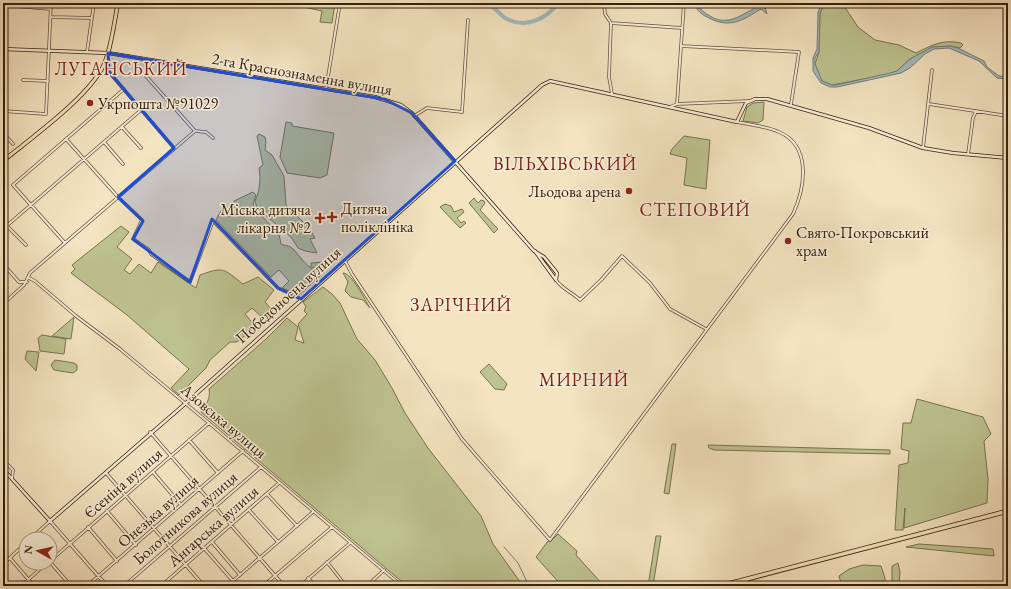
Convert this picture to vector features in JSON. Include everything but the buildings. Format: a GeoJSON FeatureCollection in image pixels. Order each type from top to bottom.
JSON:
{"type":"FeatureCollection","features":[{"type":"Feature","properties":{"kind":"highway"},"geometry":{"type":"LineString","coordinates":[[720,586],[1008,511]]}},
{"type":"Feature","properties":{"kind":"main road"},"geometry":{"type":"LineString","coordinates":[[3,161],[87,90],[99,74],[108,53],[118,3]]}},
{"type":"Feature","properties":{"kind":"street"},"geometry":{"type":"LineString","coordinates":[[3,111],[46,114],[52,3]]}},
{"type":"Feature","properties":{"kind":"street"},"geometry":{"type":"LineString","coordinates":[[88,52],[94,3]]}},
{"type":"Feature","properties":{"kind":"street"},"geometry":{"type":"LineString","coordinates":[[326,89],[340,3]]}},
{"type":"Feature","properties":{"kind":"street"},"geometry":{"type":"LineString","coordinates":[[344,260],[456,431],[550,540],[793,214],[798,202],[803,167],[801,152],[797,146],[780,132],[612,94],[609,77],[611,23],[605,14],[604,3]]}},
{"type":"Feature","properties":{"kind":"street"},"geometry":{"type":"LineString","coordinates":[[677,104],[684,3]]}},
{"type":"Feature","properties":{"kind":"street"},"geometry":{"type":"LineString","coordinates":[[3,5],[51,9]]}},
{"type":"Feature","properties":{"kind":"street"},"geometry":{"type":"LineString","coordinates":[[51,17],[92,18]]}},
{"type":"Feature","properties":{"kind":"street"},"geometry":{"type":"LineString","coordinates":[[414,116],[427,108],[462,112],[468,20]]}},
{"type":"Feature","properties":{"kind":"street"},"geometry":{"type":"LineString","coordinates":[[611,23],[682,28]]}},
{"type":"Feature","properties":{"kind":"street"},"geometry":{"type":"LineString","coordinates":[[681,46],[799,52],[791,104]]}},
{"type":"Feature","properties":{"kind":"street"},"geometry":{"type":"LineString","coordinates":[[3,89],[4,49]]}},
{"type":"Feature","properties":{"kind":"street","name":"2-га Краснознаменна вулиця"},"geometry":{"type":"LineString","coordinates":[[4,49],[108,53],[384,99],[401,105],[414,116],[455,161],[534,251],[556,280]]}},
{"type":"Feature","properties":{"kind":"street"},"geometry":{"type":"LineString","coordinates":[[106,58],[109,72],[174,148]]}},
{"type":"Feature","properties":{"kind":"street"},"geometry":{"type":"LineString","coordinates":[[923,148],[932,70]]}},
{"type":"Feature","properties":{"kind":"street"},"geometry":{"type":"LineString","coordinates":[[145,75],[195,131],[206,132],[212,138]]}},
{"type":"Feature","properties":{"kind":"street"},"geometry":{"type":"LineString","coordinates":[[23,80],[48,81]]}},
{"type":"Feature","properties":{"kind":"street","name":"Победоносна вулиця"},"geometry":{"type":"LineString","coordinates":[[39,531],[106,473],[150,432],[186,403],[455,161],[546,82],[554,81],[612,94]]}},
{"type":"Feature","properties":{"kind":"street"},"geometry":{"type":"LineString","coordinates":[[65,243],[13,185],[124,89]]}},
{"type":"Feature","properties":{"kind":"street"},"geometry":{"type":"LineString","coordinates":[[668,107],[677,104],[766,99],[791,104],[869,128],[923,148],[968,155],[1008,158]]}},
{"type":"Feature","properties":{"kind":"street"},"geometry":{"type":"LineString","coordinates":[[737,122],[744,105],[750,101]]}},
{"type":"Feature","properties":{"kind":"street"},"geometry":{"type":"LineString","coordinates":[[929,104],[1008,116]]}},
{"type":"Feature","properties":{"kind":"street"},"geometry":{"type":"LineString","coordinates":[[3,229],[141,110]]}},
{"type":"Feature","properties":{"kind":"street"},"geometry":{"type":"LineString","coordinates":[[968,155],[973,118],[976,111]]}},
{"type":"Feature","properties":{"kind":"street"},"geometry":{"type":"LineString","coordinates":[[122,127],[141,148]]}},
{"type":"Feature","properties":{"kind":"street"},"geometry":{"type":"LineString","coordinates":[[3,304],[27,282],[30,272],[195,131]]}},
{"type":"Feature","properties":{"kind":"street"},"geometry":{"type":"LineString","coordinates":[[3,133],[13,144]]}},
{"type":"Feature","properties":{"kind":"street"},"geometry":{"type":"LineString","coordinates":[[66,139],[118,197],[142,220],[133,239],[190,282],[213,221],[278,288],[301,299]]}},
{"type":"Feature","properties":{"kind":"street"},"geometry":{"type":"LineString","coordinates":[[104,142],[123,164]]}},
{"type":"Feature","properties":{"kind":"street"},"geometry":{"type":"LineString","coordinates":[[7,226],[26,245]]}},
{"type":"Feature","properties":{"kind":"street","name":"2-га Краснознаменна вулиця"},"geometry":{"type":"LineString","coordinates":[[534,251],[544,257],[557,273],[556,280]]}},
{"type":"Feature","properties":{"kind":"street"},"geometry":{"type":"LineString","coordinates":[[556,280],[560,286],[573,293],[580,300],[601,280],[622,256],[650,284],[670,309],[706,329]]}},
{"type":"Feature","properties":{"kind":"street"},"geometry":{"type":"LineString","coordinates":[[3,264],[19,282],[27,282]]}},
{"type":"Feature","properties":{"kind":"street","name":"Азовська вулиця"},"geometry":{"type":"LineString","coordinates":[[29,278],[35,281],[76,316],[186,403],[402,586]]}},
{"type":"Feature","properties":{"kind":"street","name":"Єсеніна вулиця"},"geometry":{"type":"LineString","coordinates":[[58,554],[209,423]]}},
{"type":"Feature","properties":{"kind":"street"},"geometry":{"type":"LineString","coordinates":[[150,432],[284,586]]}},
{"type":"Feature","properties":{"kind":"street"},"geometry":{"type":"LineString","coordinates":[[189,440],[218,473]]}},
{"type":"Feature","properties":{"kind":"street","name":"Онезька вулиця"},"geometry":{"type":"LineString","coordinates":[[87,586],[243,452]]}},
{"type":"Feature","properties":{"kind":"street"},"geometry":{"type":"LineString","coordinates":[[3,460],[13,470],[12,479]]}},
{"type":"Feature","properties":{"kind":"street","name":"Болотникова вулиця"},"geometry":{"type":"LineString","coordinates":[[124,586],[261,467]]}},
{"type":"Feature","properties":{"kind":"street"},"geometry":{"type":"LineString","coordinates":[[3,469],[107,586]]}},
{"type":"Feature","properties":{"kind":"street"},"geometry":{"type":"LineString","coordinates":[[152,472],[181,505]]}},
{"type":"Feature","properties":{"kind":"street"},"geometry":{"type":"LineString","coordinates":[[106,473],[204,586]]}},
{"type":"Feature","properties":{"kind":"street"},"geometry":{"type":"LineString","coordinates":[[3,475],[5,478],[9,475]]}},
{"type":"Feature","properties":{"kind":"street","name":"Ангарська вулиця"},"geometry":{"type":"LineString","coordinates":[[161,586],[279,483]]}},
{"type":"Feature","properties":{"kind":"street"},"geometry":{"type":"LineString","coordinates":[[267,494],[297,526]]}},
{"type":"Feature","properties":{"kind":"street"},"geometry":{"type":"LineString","coordinates":[[249,510],[278,542]]}},
{"type":"Feature","properties":{"kind":"street"},"geometry":{"type":"LineString","coordinates":[[107,511],[136,545]]}},
{"type":"Feature","properties":{"kind":"street"},"geometry":{"type":"LineString","coordinates":[[227,586],[313,512]]}},
{"type":"Feature","properties":{"kind":"street"},"geometry":{"type":"LineString","coordinates":[[88,527],[117,561]]}},
{"type":"Feature","properties":{"kind":"street"},"geometry":{"type":"LineString","coordinates":[[263,586],[332,527]]}},
{"type":"Feature","properties":{"kind":"street"},"geometry":{"type":"LineString","coordinates":[[212,542],[240,575]]}},
{"type":"Feature","properties":{"kind":"street"},"geometry":{"type":"LineString","coordinates":[[300,586],[350,543]]}},
{"type":"Feature","properties":{"kind":"street"},"geometry":{"type":"LineString","coordinates":[[204,548],[233,581]]}},
{"type":"Feature","properties":{"kind":"street"},"geometry":{"type":"LineString","coordinates":[[3,564],[18,550]]}},
{"type":"Feature","properties":{"kind":"street"},"geometry":{"type":"LineString","coordinates":[[10,558],[34,586]]}},
{"type":"Feature","properties":{"kind":"street"},"geometry":{"type":"LineString","coordinates":[[327,562],[346,586]]}},
{"type":"Feature","properties":{"kind":"street"},"geometry":{"type":"LineString","coordinates":[[367,586],[384,570]]}},
{"type":"Feature","properties":{"kind":"street","name":"Єсеніна вулиця"},"geometry":{"type":"LineString","coordinates":[[21,586],[38,571]]}},
{"type":"Feature","properties":{"kind":"street"},"geometry":{"type":"LineString","coordinates":[[57,571],[71,586]]}},
{"type":"Feature","properties":{"kind":"street"},"geometry":{"type":"LineString","coordinates":[[308,578],[315,586]]}},
{"type":"Feature","properties":{"kind":"street"},"geometry":{"type":"LineString","coordinates":[[168,581],[172,586]]}},
{"type":"Feature","properties":{"kind":"highlighted area"},"geometry":{"type":"Polygon","coordinates":[[[108,53],[384,99],[412,113],[455,161],[301,299],[278,288],[212,219],[190,282],[133,239],[143,221],[118,197],[174,148],[109,72],[108,53]]]}},
{"type":"Feature","properties":{"kind":"green space"},"geometry":{"type":"Polygon","coordinates":[[[285,3],[335,3],[332,23],[320,22],[322,11],[285,3]]]}},
{"type":"Feature","properties":{"kind":"green space"},"geometry":{"type":"Polygon","coordinates":[[[824,3],[842,3],[858,27],[875,40],[899,45],[916,53],[943,42],[955,42],[963,45],[960,48],[950,46],[934,47],[910,59],[897,71],[885,75],[832,85],[822,81],[815,64],[819,52],[820,13],[824,3]]]}},
{"type":"Feature","properties":{"kind":"green space"},"geometry":{"type":"Polygon","coordinates":[[[764,102],[763,120],[758,123],[743,121],[747,107],[753,103],[764,102]]]}},
{"type":"Feature","properties":{"kind":"green space"},"geometry":{"type":"Polygon","coordinates":[[[286,122],[292,123],[292,126],[334,133],[327,175],[320,178],[287,173],[280,157],[286,122]]]}},
{"type":"Feature","properties":{"kind":"green space"},"geometry":{"type":"Polygon","coordinates":[[[259,134],[265,137],[265,150],[272,155],[284,176],[286,205],[309,228],[315,238],[310,239],[317,253],[298,248],[291,237],[257,208],[255,201],[260,185],[259,168],[263,165],[257,136],[259,134]]]}},
{"type":"Feature","properties":{"kind":"green space"},"geometry":{"type":"Polygon","coordinates":[[[684,136],[710,140],[706,189],[684,185],[687,158],[670,154],[672,149],[684,136]]]}},
{"type":"Feature","properties":{"kind":"green space"},"geometry":{"type":"Polygon","coordinates":[[[253,192],[256,195],[253,204],[255,209],[279,234],[281,244],[292,248],[305,263],[314,270],[315,268],[311,267],[311,263],[322,262],[324,265],[317,272],[321,275],[299,295],[282,288],[289,281],[279,270],[271,277],[216,220],[221,211],[230,217],[236,213],[234,201],[253,192]]]}},
{"type":"Feature","properties":{"kind":"green space"},"geometry":{"type":"Polygon","coordinates":[[[474,198],[478,203],[481,200],[484,201],[485,203],[480,210],[498,229],[494,233],[469,203],[474,198]]]}},
{"type":"Feature","properties":{"kind":"green space"},"geometry":{"type":"Polygon","coordinates":[[[445,204],[451,206],[454,212],[462,209],[464,212],[457,218],[461,223],[464,221],[466,223],[460,228],[440,207],[445,204]]]}},
{"type":"Feature","properties":{"kind":"green space"},"geometry":{"type":"Polygon","coordinates":[[[121,226],[129,232],[117,247],[132,259],[124,270],[130,274],[139,264],[151,273],[158,262],[196,288],[200,275],[214,270],[223,270],[243,284],[258,277],[274,290],[265,302],[273,311],[264,319],[252,308],[245,314],[256,327],[237,342],[230,342],[210,360],[206,368],[179,395],[171,388],[189,369],[127,315],[71,273],[75,269],[72,265],[121,226]]]}},
{"type":"Feature","properties":{"kind":"green space"},"geometry":{"type":"Polygon","coordinates":[[[343,273],[347,274],[354,282],[370,308],[363,300],[351,297],[345,291],[348,282],[343,273]]]}},
{"type":"Feature","properties":{"kind":"green space"},"geometry":{"type":"Polygon","coordinates":[[[323,287],[340,303],[357,339],[375,360],[405,413],[428,448],[481,516],[493,544],[523,586],[407,586],[201,412],[209,398],[209,389],[266,339],[287,318],[298,327],[295,340],[304,343],[298,324],[307,314],[304,311],[306,307],[303,302],[323,287]]]}},
{"type":"Feature","properties":{"kind":"green space"},"geometry":{"type":"Polygon","coordinates":[[[74,317],[71,339],[52,336],[74,317]]]}},
{"type":"Feature","properties":{"kind":"green space"},"geometry":{"type":"Polygon","coordinates":[[[42,335],[66,339],[64,354],[40,351],[38,338],[42,335]]]}},
{"type":"Feature","properties":{"kind":"green space"},"geometry":{"type":"Polygon","coordinates":[[[27,351],[39,352],[36,371],[25,359],[27,351]]]}},
{"type":"Feature","properties":{"kind":"green space"},"geometry":{"type":"Polygon","coordinates":[[[55,360],[74,363],[77,365],[77,370],[73,373],[54,370],[51,365],[55,360]]]}},
{"type":"Feature","properties":{"kind":"green space"},"geometry":{"type":"Polygon","coordinates":[[[489,364],[507,384],[504,390],[495,389],[480,372],[489,364]]]}},
{"type":"Feature","properties":{"kind":"green space"},"geometry":{"type":"Polygon","coordinates":[[[917,399],[983,417],[991,434],[984,441],[988,480],[987,503],[904,528],[905,508],[903,530],[895,530],[899,465],[908,463],[909,451],[901,449],[903,423],[911,423],[917,399]]]}},
{"type":"Feature","properties":{"kind":"green space"},"geometry":{"type":"Polygon","coordinates":[[[672,444],[676,444],[669,494],[664,493],[672,444]]]}},
{"type":"Feature","properties":{"kind":"green space"},"geometry":{"type":"Polygon","coordinates":[[[708,445],[890,450],[890,454],[714,450],[709,448],[708,445]]]}},
{"type":"Feature","properties":{"kind":"green space"},"geometry":{"type":"Polygon","coordinates":[[[558,534],[577,551],[576,555],[604,586],[562,586],[536,557],[548,541],[550,542],[558,534]]]}},
{"type":"Feature","properties":{"kind":"green space"},"geometry":{"type":"Polygon","coordinates":[[[656,536],[661,536],[653,586],[648,586],[656,536]]]}},
{"type":"Feature","properties":{"kind":"green space"},"geometry":{"type":"Polygon","coordinates":[[[919,544],[993,549],[994,556],[906,547],[919,544]]]}},
{"type":"Feature","properties":{"kind":"green space"},"geometry":{"type":"Polygon","coordinates":[[[898,563],[900,572],[899,586],[892,586],[892,566],[898,563]]]}},
{"type":"Feature","properties":{"kind":"green space"},"geometry":{"type":"Polygon","coordinates":[[[863,565],[881,566],[885,578],[885,586],[842,586],[839,576],[849,569],[863,565]]]}},
{"type":"Feature","properties":{"kind":"water"},"geometry":{"type":"Polygon","coordinates":[[[694,3],[697,3],[706,14],[719,20],[727,20],[742,15],[765,4],[773,3],[765,7],[767,14],[761,9],[742,20],[723,23],[706,17],[698,10],[694,3]]]}},
{"type":"Feature","properties":{"kind":"water"},"geometry":{"type":"Polygon","coordinates":[[[822,3],[824,5],[820,13],[819,52],[815,58],[815,64],[822,81],[836,85],[890,73],[897,71],[910,59],[932,47],[950,46],[958,48],[984,61],[987,67],[999,76],[1008,77],[1008,79],[997,78],[979,61],[949,48],[934,49],[925,54],[910,68],[901,73],[837,87],[830,87],[821,83],[813,71],[813,58],[817,49],[818,12],[822,3]]]}},
{"type":"Feature","properties":{"kind":"waterway"},"geometry":{"type":"LineString","coordinates":[[489,3],[505,18],[520,23],[527,23],[541,18],[558,3]]}},
{"type":"Feature","properties":{"kind":"waterway"},"geometry":{"type":"LineString","coordinates":[[504,547],[518,563],[529,586]]}},
{"type":"Feature","properties":{"kind":"place","name":"Укрпошта №91029"},"geometry":{"type":"Point","coordinates":[90,103]}},
{"type":"Feature","properties":{"kind":"place","name":"Льодова арена"},"geometry":{"type":"Point","coordinates":[629,191]}},
{"type":"Feature","properties":{"kind":"place","name":"Дитяча поліклініка"},"geometry":{"type":"Point","coordinates":[332,217]}},
{"type":"Feature","properties":{"kind":"place","name":"Міська дитяча лікарня №2"},"geometry":{"type":"Point","coordinates":[320,218]}},
{"type":"Feature","properties":{"kind":"place","name":"Свято-Покровський храм"},"geometry":{"type":"Point","coordinates":[788,241]}},
{"type":"Feature","properties":{"kind":"district","name":"ЛУГАНСЬКИЙ"},"geometry":{"type":"Point","coordinates":[121,68]}},
{"type":"Feature","properties":{"kind":"district","name":"ВІЛЬХІВСЬКИЙ"},"geometry":{"type":"Point","coordinates":[565,163]}},
{"type":"Feature","properties":{"kind":"district","name":"СТЕПОВИЙ"},"geometry":{"type":"Point","coordinates":[695,209]}},
{"type":"Feature","properties":{"kind":"district","name":"ЗАРІЧНИЙ"},"geometry":{"type":"Point","coordinates":[461,304]}},
{"type":"Feature","properties":{"kind":"district","name":"МИРНИЙ"},"geometry":{"type":"Point","coordinates":[584,379]}}]}
